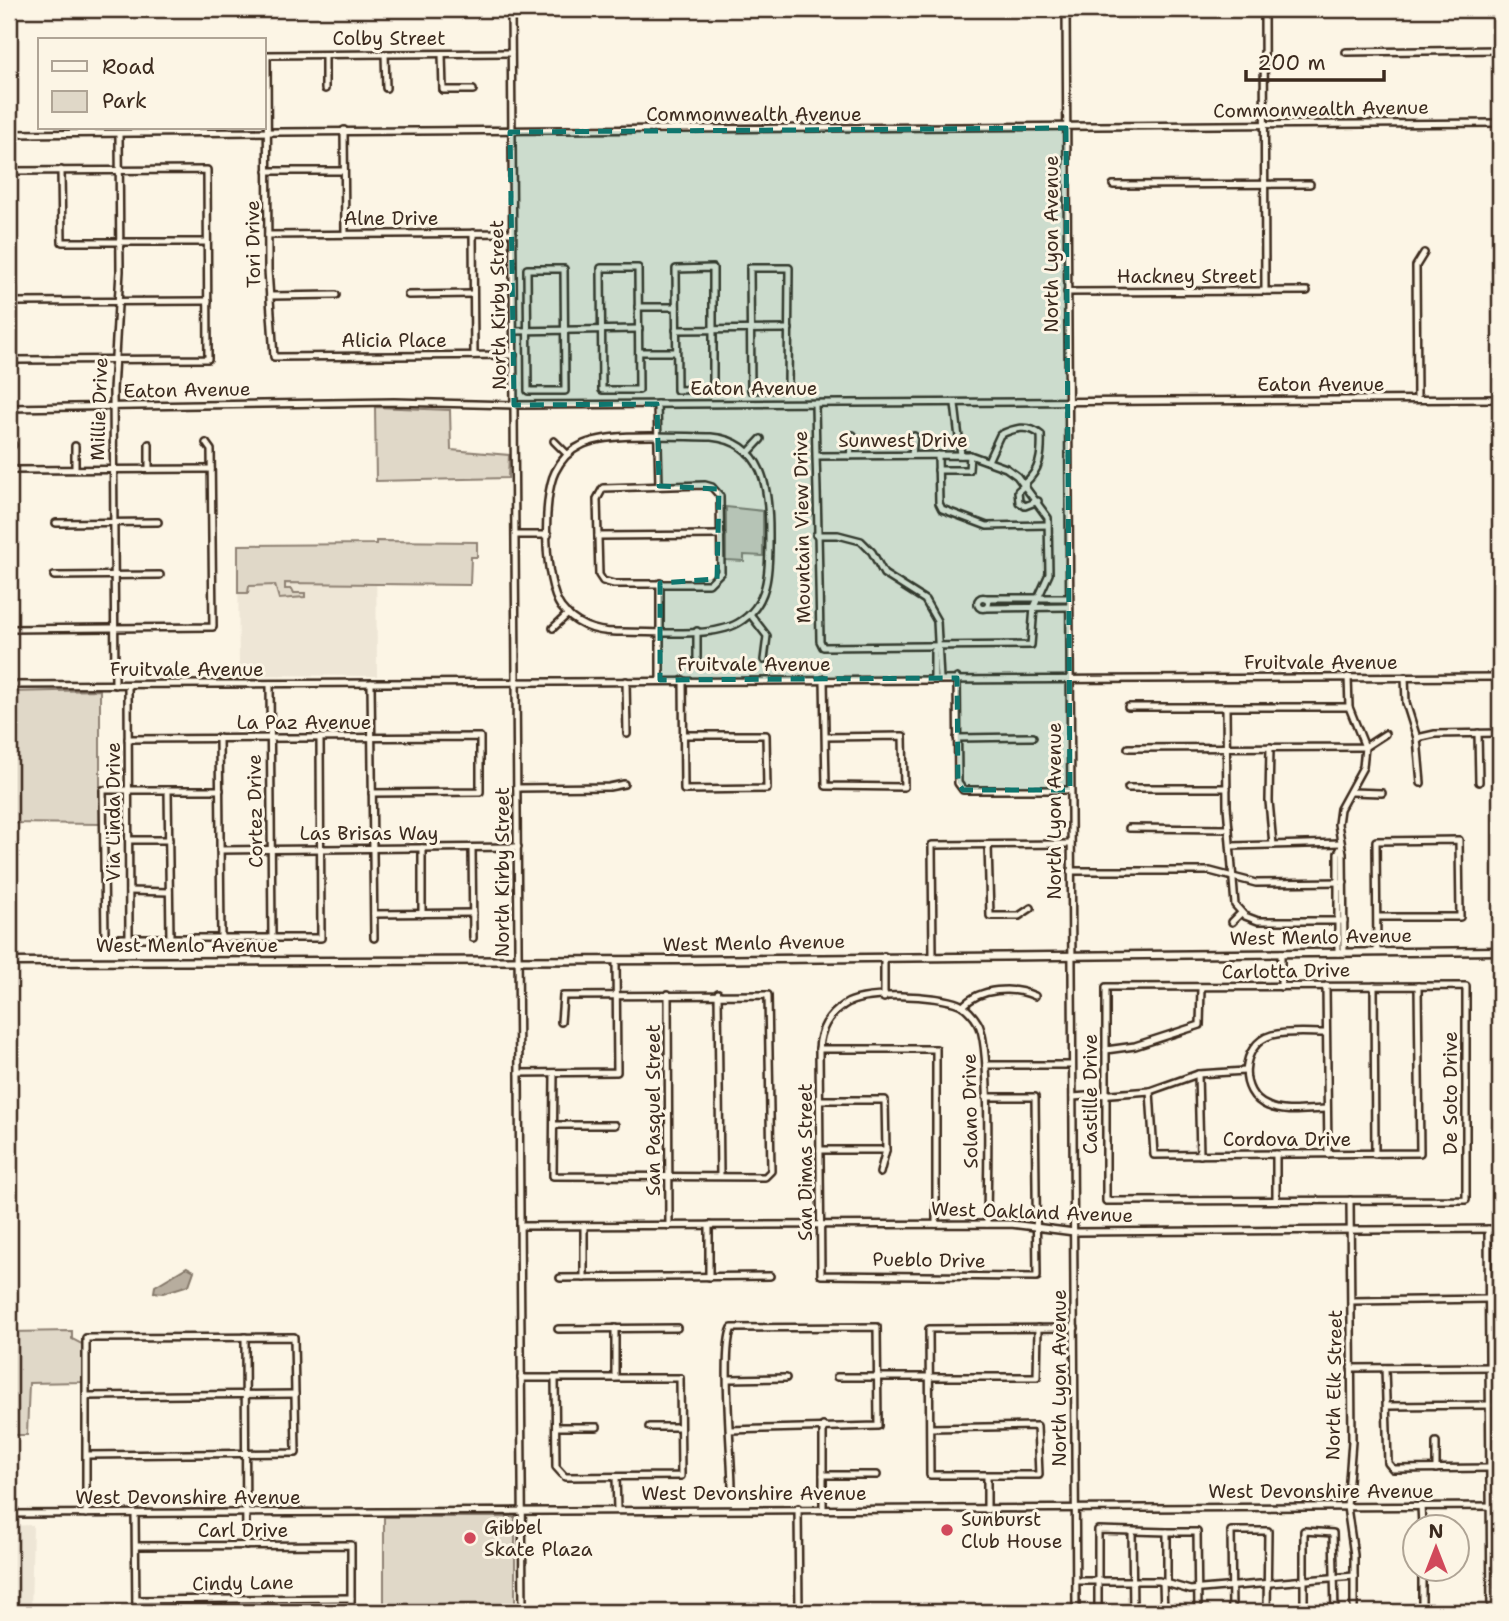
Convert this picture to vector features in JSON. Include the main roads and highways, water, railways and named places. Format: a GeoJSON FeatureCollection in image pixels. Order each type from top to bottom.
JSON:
{"type":"FeatureCollection","features":[{"type":"Feature","properties":{"kind":"main road","name":"West Menlo Avenue"},"geometry":{"type":"LineString","coordinates":[[9,962],[616,960],[1500,951]]}},
{"type":"Feature","properties":{"kind":"place","name":"Sunburst Club House"},"geometry":{"type":"Point","coordinates":[947,1530]}},
{"type":"Feature","properties":{"kind":"place","name":"Gibbel Skate Plaza"},"geometry":{"type":"Point","coordinates":[470,1538]}}]}
